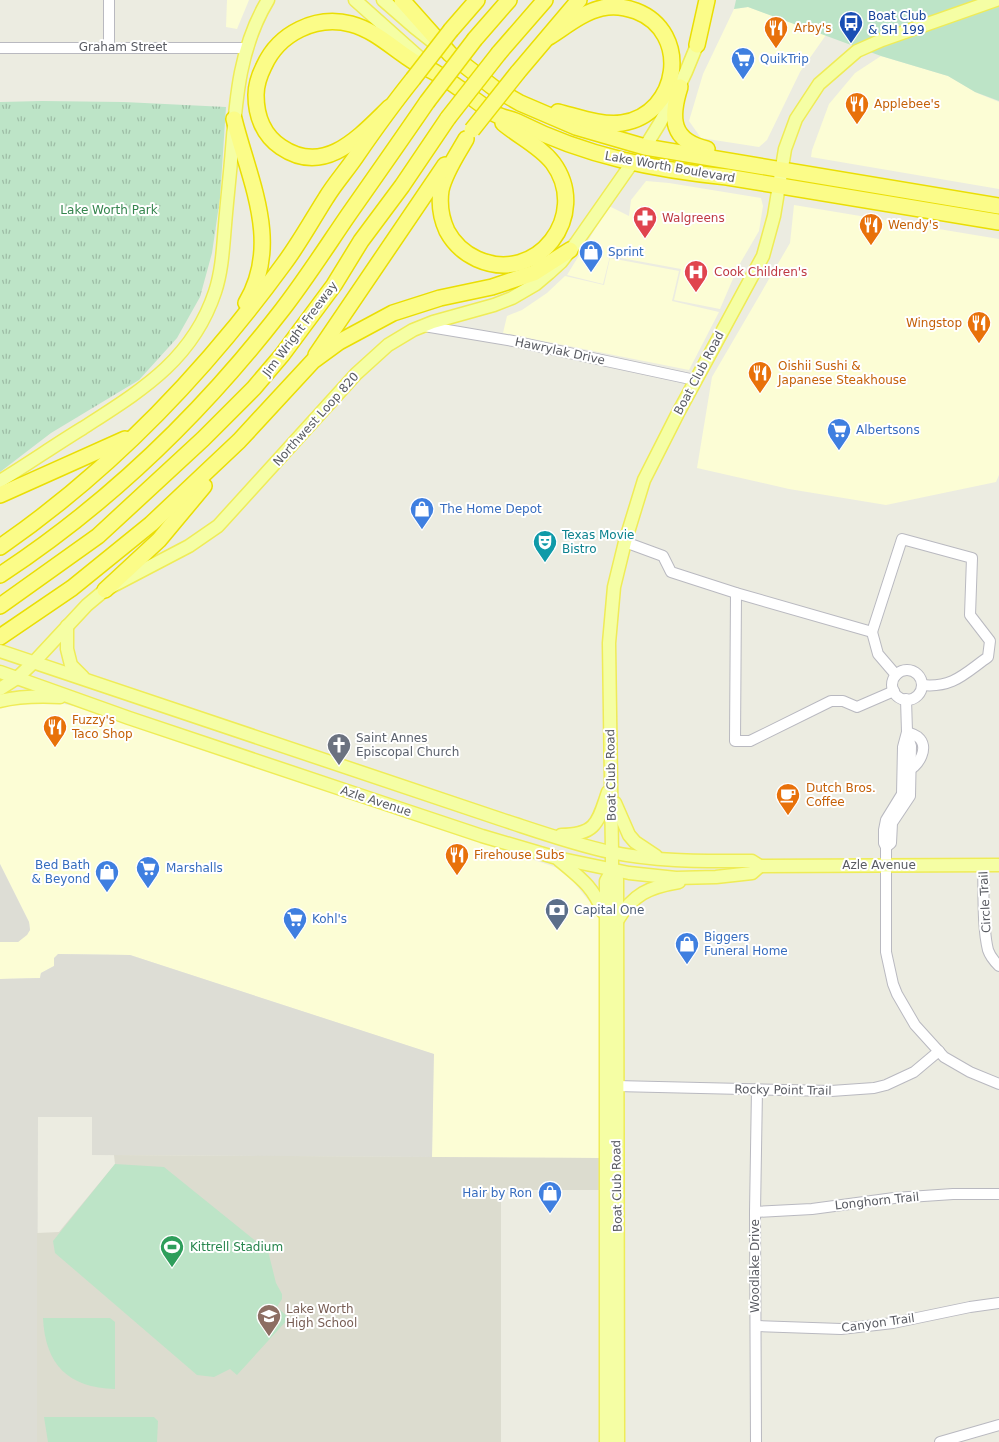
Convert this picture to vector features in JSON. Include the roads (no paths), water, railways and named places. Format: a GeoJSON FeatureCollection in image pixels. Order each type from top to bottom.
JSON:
{"type":"FeatureCollection","features":[{"type":"Feature","properties":{"kind":"highway"},"geometry":{"type":"LineString","coordinates":[[402,0],[450,54]]}},
{"type":"Feature","properties":{"kind":"highway"},"geometry":{"type":"LineString","coordinates":[[464,16],[472,0]]}},
{"type":"Feature","properties":{"kind":"highway"},"geometry":{"type":"LineString","coordinates":[[0,547],[73,491],[138,433],[229,337],[285,264],[327,196],[390,107],[477,0]]}},
{"type":"Feature","properties":{"kind":"highway","name":"Jim Wright Freeway"},"geometry":{"type":"LineString","coordinates":[[0,575],[33,553],[110,493],[168,440],[238,363],[283,309],[319,260],[427,102],[475,39],[509,0]]}},
{"type":"Feature","properties":{"kind":"highway","name":"Jim Wright Freeway"},"geometry":{"type":"LineString","coordinates":[[0,606],[98,536],[203,439],[254,388],[282,355],[334,284],[361,241],[402,186],[448,118],[499,53],[545,0]]}},
{"type":"Feature","properties":{"kind":"highway"},"geometry":{"type":"LineString","coordinates":[[0,637],[72,588],[128,544],[195,484],[239,441],[313,360],[446,164],[518,72],[579,0]]}},
{"type":"Feature","properties":{"kind":"highway"},"geometry":{"type":"LineString","coordinates":[[697,45],[707,0]]}},
{"type":"Feature","properties":{"kind":"highway"},"geometry":{"type":"LineString","coordinates":[[494,88],[559,112],[598,122],[620,123],[645,114],[655,106],[664,95],[670,82],[672,59],[670,47],[662,31],[643,14],[630,9],[617,6],[592,11],[549,37]]}},
{"type":"Feature","properties":{"kind":"highway"},"geometry":{"type":"LineString","coordinates":[[390,107],[361,135],[340,151],[327,156],[313,157],[296,154],[281,147],[270,137],[262,125],[257,110],[256,92],[260,74],[268,57],[278,43],[292,33],[309,25],[328,22],[350,24],[369,30],[416,63],[436,73]]}},
{"type":"Feature","properties":{"kind":"highway","name":"Lake Worth Boulevard"},"geometry":{"type":"LineString","coordinates":[[450,54],[494,88],[520,103],[561,122],[644,147],[999,206]]}},
{"type":"Feature","properties":{"kind":"highway","name":"Lake Worth Boulevard"},"geometry":{"type":"LineString","coordinates":[[436,73],[498,115],[558,141],[592,152],[632,162],[999,222]]}},
{"type":"Feature","properties":{"kind":"highway"},"geometry":{"type":"LineString","coordinates":[[680,87],[674,113],[679,133],[685,141],[694,146],[716,152],[725,160]]}},
{"type":"Feature","properties":{"kind":"highway"},"geometry":{"type":"LineString","coordinates":[[469,134],[450,168],[441,190],[441,215],[451,237],[464,251],[483,261],[508,265],[531,258],[545,249],[561,226],[566,203],[564,187],[560,175],[552,162],[503,123],[498,115]]}},
{"type":"Feature","properties":{"kind":"highway"},"geometry":{"type":"LineString","coordinates":[[229,337],[253,290],[260,268],[263,236],[258,200],[234,119]]}},
{"type":"Feature","properties":{"kind":"highway"},"geometry":{"type":"LineString","coordinates":[[313,360],[339,342],[393,313],[440,298],[492,287],[534,273],[570,250]]}},
{"type":"Feature","properties":{"kind":"highway"},"geometry":{"type":"LineString","coordinates":[[0,495],[138,433]]}},
{"type":"Feature","properties":{"kind":"highway"},"geometry":{"type":"LineString","coordinates":[[104,590],[147,551],[171,526],[239,441]]}},
{"type":"Feature","properties":{"kind":"main road"},"geometry":{"type":"LineString","coordinates":[[0,481],[142,389],[173,362],[196,332],[211,304],[220,275],[239,75],[246,48],[257,19],[268,0]]}},
{"type":"Feature","properties":{"kind":"main road","name":"Lake Worth Boulevard"},"geometry":{"type":"LineString","coordinates":[[355,0],[436,73]]}},
{"type":"Feature","properties":{"kind":"main road","name":"Lake Worth Boulevard"},"geometry":{"type":"LineString","coordinates":[[384,0],[414,27],[450,54]]}},
{"type":"Feature","properties":{"kind":"main road","name":"Boat Club Road"},"geometry":{"type":"LineString","coordinates":[[606,1442],[611,921],[617,879],[612,870],[610,636],[614,587],[624,542],[644,480],[695,380],[763,256],[774,216],[785,149],[791,130],[802,107],[819,84],[846,59],[857,52],[882,40],[996,0]]}},
{"type":"Feature","properties":{"kind":"main road"},"geometry":{"type":"LineString","coordinates":[[644,147],[680,87],[697,45]]}},
{"type":"Feature","properties":{"kind":"main road","name":"Northwest Loop 820"},"geometry":{"type":"LineString","coordinates":[[0,690],[17,678],[34,662],[87,605],[104,590],[189,546],[227,517],[373,358],[395,340],[424,326],[512,298],[542,279],[556,267],[570,250],[632,162]]}},
{"type":"Feature","properties":{"kind":"main road"},"geometry":{"type":"LineString","coordinates":[[67,626],[67,650],[71,665],[86,680]]}},
{"type":"Feature","properties":{"kind":"main road","name":"Azle Avenue"},"geometry":{"type":"LineString","coordinates":[[6,653],[380,780],[552,836],[612,852],[693,861],[752,861],[760,866],[999,865]]}},
{"type":"Feature","properties":{"kind":"main road","name":"Azle Avenue"},"geometry":{"type":"LineString","coordinates":[[0,672],[424,817],[557,858],[612,870],[653,876],[716,877],[752,873],[760,866]]}},
{"type":"Feature","properties":{"kind":"main road"},"geometry":{"type":"LineString","coordinates":[[0,701],[13,697],[30,696],[72,697]]}},
{"type":"Feature","properties":{"kind":"main road"},"geometry":{"type":"LineString","coordinates":[[374,800],[380,780]]}},
{"type":"Feature","properties":{"kind":"main road","name":"Azle Avenue"},"geometry":{"type":"LineString","coordinates":[[552,836],[581,833],[592,828],[598,820],[611,785]]}},
{"type":"Feature","properties":{"kind":"main road","name":"Azle Avenue"},"geometry":{"type":"LineString","coordinates":[[611,785],[614,801],[634,842],[658,858]]}},
{"type":"Feature","properties":{"kind":"main road"},"geometry":{"type":"LineString","coordinates":[[424,817],[432,796]]}},
{"type":"Feature","properties":{"kind":"main road"},"geometry":{"type":"LineString","coordinates":[[557,858],[587,884],[611,921],[632,900],[644,892],[668,884],[716,877]]}},
{"type":"Feature","properties":{"kind":"main road","name":"Boat Club Road"},"geometry":{"type":"LineString","coordinates":[[611,921],[616,1086],[618,1442]]}},
{"type":"Feature","properties":{"kind":"street"},"geometry":{"type":"LineString","coordinates":[[109,0],[109,47]]}},
{"type":"Feature","properties":{"kind":"street","name":"Graham Street"},"geometry":{"type":"LineString","coordinates":[[0,48],[246,48]]}},
{"type":"Feature","properties":{"kind":"street","name":"Hawrylak Drive"},"geometry":{"type":"LineString","coordinates":[[424,326],[513,341],[695,380]]}},
{"type":"Feature","properties":{"kind":"street"},"geometry":{"type":"LineString","coordinates":[[896,675],[878,654],[872,632],[902,539],[972,558],[970,615],[990,641],[988,657],[951,684],[936,687],[922,686]]}},
{"type":"Feature","properties":{"kind":"street"},"geometry":{"type":"LineString","coordinates":[[624,542],[663,556],[671,572],[736,593],[872,632]]}},
{"type":"Feature","properties":{"kind":"street"},"geometry":{"type":"LineString","coordinates":[[736,593],[734,742],[750,741],[831,701],[843,701],[857,707],[894,691]]}},
{"type":"Feature","properties":{"kind":"street"},"geometry":{"type":"LineString","coordinates":[[902,671],[912,671],[920,676],[922,686],[918,694],[910,699],[901,698],[894,691],[893,682],[896,675],[902,671]]}},
{"type":"Feature","properties":{"kind":"street"},"geometry":{"type":"LineString","coordinates":[[906,699],[907,732],[903,747],[907,771],[902,794],[884,830],[884,843],[886,847],[886,952],[893,984],[915,1025],[944,1057],[970,1072],[999,1084]]}},
{"type":"Feature","properties":{"kind":"street"},"geometry":{"type":"LineString","coordinates":[[907,732],[918,737],[922,743],[923,752],[920,760],[907,771]]}},
{"type":"Feature","properties":{"kind":"street","name":"Circle Trail"},"geometry":{"type":"LineString","coordinates":[[983,865],[988,951],[999,966]]}},
{"type":"Feature","properties":{"kind":"street","name":"Rocky Point Trail"},"geometry":{"type":"LineString","coordinates":[[616,1086],[832,1091],[874,1088],[886,1085],[914,1072],[939,1051]]}},
{"type":"Feature","properties":{"kind":"street","name":"Woodlake Drive"},"geometry":{"type":"LineString","coordinates":[[756,1442],[755,1212],[757,1089]]}},
{"type":"Feature","properties":{"kind":"street","name":"Longhorn Trail"},"geometry":{"type":"LineString","coordinates":[[755,1212],[812,1208],[894,1198],[953,1194],[999,1194]]}},
{"type":"Feature","properties":{"kind":"street","name":"Canyon Trail"},"geometry":{"type":"LineString","coordinates":[[756,1326],[841,1329],[894,1323],[999,1303]]}},
{"type":"Feature","properties":{"kind":"street"},"geometry":{"type":"LineString","coordinates":[[940,1442],[965,1438],[999,1425]]}},
{"type":"Feature","properties":{"kind":"place","name":"Boat Club & SH 199"},"geometry":{"type":"Point","coordinates":[851,44]}},
{"type":"Feature","properties":{"kind":"place","name":"Arby's"},"geometry":{"type":"Point","coordinates":[776,49]}},
{"type":"Feature","properties":{"kind":"place","name":"QuikTrip"},"geometry":{"type":"Point","coordinates":[743,80]}},
{"type":"Feature","properties":{"kind":"place","name":"Applebee's"},"geometry":{"type":"Point","coordinates":[857,125]}},
{"type":"Feature","properties":{"kind":"place","name":"Walgreens"},"geometry":{"type":"Point","coordinates":[645,239]}},
{"type":"Feature","properties":{"kind":"place","name":"Wendy's"},"geometry":{"type":"Point","coordinates":[871,246]}},
{"type":"Feature","properties":{"kind":"place","name":"Sprint"},"geometry":{"type":"Point","coordinates":[591,273]}},
{"type":"Feature","properties":{"kind":"place","name":"Cook Children's"},"geometry":{"type":"Point","coordinates":[696,293]}},
{"type":"Feature","properties":{"kind":"place","name":"Wingstop"},"geometry":{"type":"Point","coordinates":[979,344]}},
{"type":"Feature","properties":{"kind":"place","name":"Oishii Sushi & Japanese Steakhouse"},"geometry":{"type":"Point","coordinates":[760,394]}},
{"type":"Feature","properties":{"kind":"place","name":"Albertsons"},"geometry":{"type":"Point","coordinates":[839,451]}},
{"type":"Feature","properties":{"kind":"place","name":"The Home Depot"},"geometry":{"type":"Point","coordinates":[422,530]}},
{"type":"Feature","properties":{"kind":"place","name":"Texas Movie Bistro"},"geometry":{"type":"Point","coordinates":[545,563]}},
{"type":"Feature","properties":{"kind":"place","name":"Fuzzy's Taco Shop"},"geometry":{"type":"Point","coordinates":[55,748]}},
{"type":"Feature","properties":{"kind":"place","name":"Saint Annes Episcopal Church"},"geometry":{"type":"Point","coordinates":[339,766]}},
{"type":"Feature","properties":{"kind":"place","name":"Dutch Bros. Coffee"},"geometry":{"type":"Point","coordinates":[788,816]}},
{"type":"Feature","properties":{"kind":"place","name":"Firehouse Subs"},"geometry":{"type":"Point","coordinates":[457,876]}},
{"type":"Feature","properties":{"kind":"place","name":"Marshalls"},"geometry":{"type":"Point","coordinates":[148,889]}},
{"type":"Feature","properties":{"kind":"place","name":"Bed Bath & Beyond"},"geometry":{"type":"Point","coordinates":[107,893]}},
{"type":"Feature","properties":{"kind":"place","name":"Capital One"},"geometry":{"type":"Point","coordinates":[557,931]}},
{"type":"Feature","properties":{"kind":"place","name":"Kohl's"},"geometry":{"type":"Point","coordinates":[295,940]}},
{"type":"Feature","properties":{"kind":"place","name":"Biggers Funeral Home"},"geometry":{"type":"Point","coordinates":[687,965]}},
{"type":"Feature","properties":{"kind":"place","name":"Hair by Ron"},"geometry":{"type":"Point","coordinates":[550,1214]}},
{"type":"Feature","properties":{"kind":"place","name":"Kittrell Stadium"},"geometry":{"type":"Point","coordinates":[172,1268]}},
{"type":"Feature","properties":{"kind":"place","name":"Lake Worth High School"},"geometry":{"type":"Point","coordinates":[269,1337]}},
{"type":"Feature","properties":{"kind":"park label","name":"Lake Worth Park"},"geometry":{"type":"Point","coordinates":[109,210]}}]}
